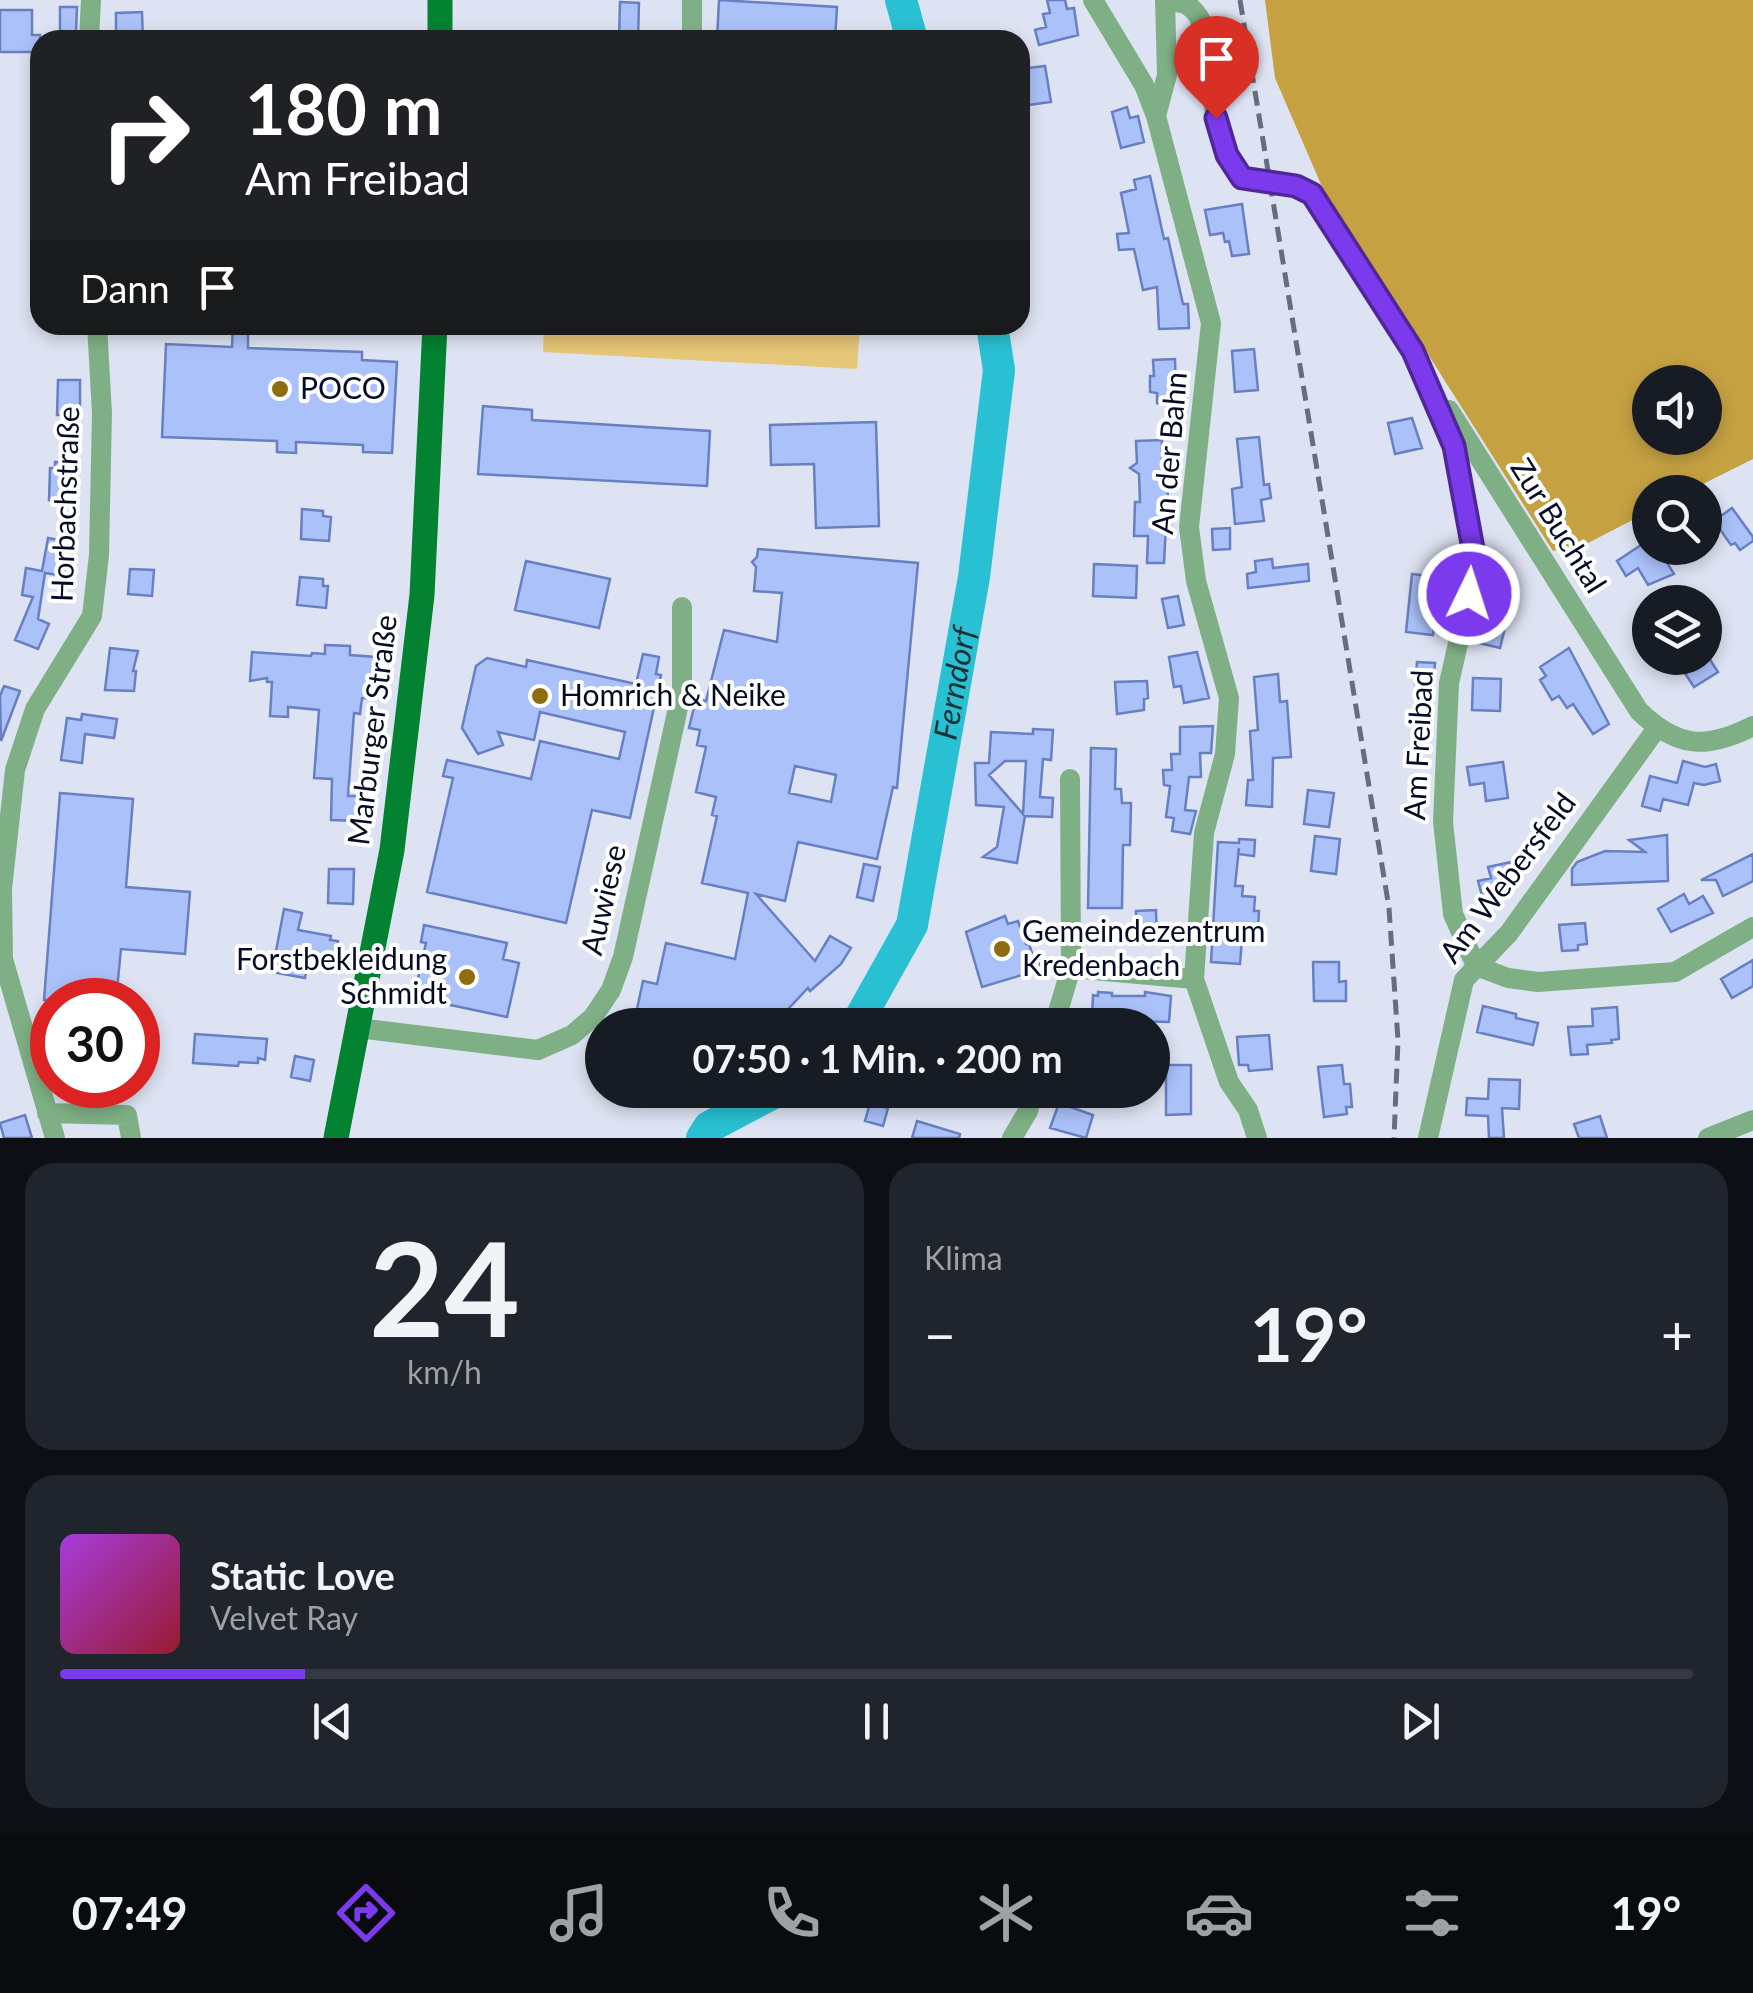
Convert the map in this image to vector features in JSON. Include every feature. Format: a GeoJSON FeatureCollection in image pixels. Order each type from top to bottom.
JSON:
{"type":"FeatureCollection","features":[{"type":"Feature","properties":{"kind":"main road"},"geometry":{"type":"LineString","coordinates":[[440,0],[440,30]]}},
{"type":"Feature","properties":{"kind":"main road","name":"Marburger Straße"},"geometry":{"type":"LineString","coordinates":[[336,1138],[392,850],[422,595],[434,335]]}},
{"type":"Feature","properties":{"kind":"street"},"geometry":{"type":"LineString","coordinates":[[89,30],[91,0]]}},
{"type":"Feature","properties":{"kind":"street"},"geometry":{"type":"LineString","coordinates":[[692,0],[692,30]]}},
{"type":"Feature","properties":{"kind":"street"},"geometry":{"type":"LineString","coordinates":[[1093,0],[1144,85],[1156,116]]}},
{"type":"Feature","properties":{"kind":"street","name":"An der Bahn"},"geometry":{"type":"LineString","coordinates":[[1165,1],[1167,75],[1156,116],[1211,323],[1189,527],[1196,581],[1229,698],[1225,754],[1204,833],[1194,979],[1229,1082],[1248,1110],[1257,1138]]}},
{"type":"Feature","properties":{"kind":"street","name":"Am Freibad"},"geometry":{"type":"LineString","coordinates":[[1165,1],[1192,6],[1200,19],[1216,118],[1227,155],[1242,178],[1288,185],[1312,194],[1421,368],[1454,446],[1476,565],[1449,683],[1443,822],[1453,914],[1476,966]]}},
{"type":"Feature","properties":{"kind":"street","name":"Horbachstraße"},"geometry":{"type":"LineString","coordinates":[[55,1138],[1,959],[2,889],[16,770],[35,709],[92,616],[99,554],[102,432],[98,335]]}},
{"type":"Feature","properties":{"kind":"street","name":"Zur Buchtal"},"geometry":{"type":"LineString","coordinates":[[1421,368],[1640,711],[1657,728]]}},
{"type":"Feature","properties":{"kind":"street","name":"Auwiese"},"geometry":{"type":"LineString","coordinates":[[358,1028],[538,1050],[572,1035],[593,1016],[611,990],[624,957],[678,709],[682,690],[682,607]]}},
{"type":"Feature","properties":{"kind":"street"},"geometry":{"type":"LineString","coordinates":[[1657,728],[1689,743],[1717,742],[1753,726]]}},
{"type":"Feature","properties":{"kind":"street","name":"Am Webersfeld"},"geometry":{"type":"LineString","coordinates":[[1428,1138],[1464,980],[1508,934],[1657,728]]}},
{"type":"Feature","properties":{"kind":"street"},"geometry":{"type":"LineString","coordinates":[[1059,1008],[1070,968],[1070,779]]}},
{"type":"Feature","properties":{"kind":"street"},"geometry":{"type":"LineString","coordinates":[[1476,966],[1508,978],[1538,982],[1675,972],[1753,927]]}},
{"type":"Feature","properties":{"kind":"street"},"geometry":{"type":"LineString","coordinates":[[1070,968],[1194,979]]}},
{"type":"Feature","properties":{"kind":"street"},"geometry":{"type":"LineString","coordinates":[[1012,1138],[1029,1108]]}},
{"type":"Feature","properties":{"kind":"street"},"geometry":{"type":"LineString","coordinates":[[48,1113],[126,1115],[131,1138]]}},
{"type":"Feature","properties":{"kind":"street"},"geometry":{"type":"LineString","coordinates":[[1708,1138],[1753,1120]]}},
{"type":"Feature","properties":{"kind":"shaded area"},"geometry":{"type":"Polygon","coordinates":[[[1265,0],[1753,0],[1753,459],[1721,475],[1632,475],[1632,520],[1588,543],[1553,551],[1323,189],[1275,78],[1265,0]]]}},
{"type":"Feature","properties":{"kind":"shaded area"},"geometry":{"type":"Polygon","coordinates":[[[544,335],[859,335],[857,369],[543,352],[544,335]]]}},
{"type":"Feature","properties":{"kind":"building"},"geometry":{"type":"Polygon","coordinates":[[[719,0],[837,7],[836,30],[718,30],[719,0]]]}},
{"type":"Feature","properties":{"kind":"building"},"geometry":{"type":"Polygon","coordinates":[[[1047,0],[1065,0],[1067,9],[1074,8],[1078,35],[1039,45],[1035,30],[1046,27],[1043,14],[1050,13],[1047,0]]]}},
{"type":"Feature","properties":{"kind":"building"},"geometry":{"type":"Polygon","coordinates":[[[620,2],[639,3],[638,30],[619,30],[620,2]]]}},
{"type":"Feature","properties":{"kind":"building"},"geometry":{"type":"Polygon","coordinates":[[[60,7],[77,7],[76,30],[60,30],[60,7]]]}},
{"type":"Feature","properties":{"kind":"building"},"geometry":{"type":"Polygon","coordinates":[[[0,10],[32,10],[30,52],[0,52],[0,10]]]}},
{"type":"Feature","properties":{"kind":"building"},"geometry":{"type":"Polygon","coordinates":[[[142,12],[143,30],[116,30],[116,13],[142,12]]]}},
{"type":"Feature","properties":{"kind":"building"},"geometry":{"type":"Polygon","coordinates":[[[1045,66],[1051,102],[1030,105],[1030,68],[1045,66]]]}},
{"type":"Feature","properties":{"kind":"building"},"geometry":{"type":"Polygon","coordinates":[[[1127,107],[1130,118],[1138,116],[1144,142],[1121,148],[1112,112],[1127,107]]]}},
{"type":"Feature","properties":{"kind":"building"},"geometry":{"type":"Polygon","coordinates":[[[1150,176],[1183,304],[1188,304],[1189,328],[1159,329],[1157,287],[1143,290],[1134,249],[1119,250],[1117,234],[1129,233],[1121,193],[1136,189],[1134,180],[1150,176]]]}},
{"type":"Feature","properties":{"kind":"building"},"geometry":{"type":"Polygon","coordinates":[[[1242,204],[1249,254],[1232,256],[1223,233],[1210,235],[1205,210],[1242,204]]]}},
{"type":"Feature","properties":{"kind":"building","name":"POCO"},"geometry":{"type":"Polygon","coordinates":[[[233,335],[248,335],[248,348],[362,352],[362,360],[397,362],[392,453],[363,452],[363,445],[296,442],[296,453],[277,452],[277,441],[162,437],[166,344],[232,347],[233,335]]]}},
{"type":"Feature","properties":{"kind":"building"},"geometry":{"type":"Polygon","coordinates":[[[1254,349],[1258,390],[1235,392],[1232,351],[1254,349]]]}},
{"type":"Feature","properties":{"kind":"building"},"geometry":{"type":"Polygon","coordinates":[[[1175,359],[1176,390],[1187,390],[1186,413],[1166,413],[1167,404],[1157,403],[1157,393],[1150,392],[1153,360],[1175,359]]]}},
{"type":"Feature","properties":{"kind":"building"},"geometry":{"type":"Polygon","coordinates":[[[58,380],[80,380],[80,415],[57,415],[58,380]]]}},
{"type":"Feature","properties":{"kind":"building"},"geometry":{"type":"Polygon","coordinates":[[[483,406],[532,410],[532,420],[710,431],[707,486],[478,474],[483,406]]]}},
{"type":"Feature","properties":{"kind":"building"},"geometry":{"type":"Polygon","coordinates":[[[1412,418],[1422,448],[1395,454],[1388,423],[1412,418]]]}},
{"type":"Feature","properties":{"kind":"building"},"geometry":{"type":"Polygon","coordinates":[[[876,422],[879,526],[816,528],[814,464],[771,465],[770,425],[876,422]]]}},
{"type":"Feature","properties":{"kind":"building"},"geometry":{"type":"Polygon","coordinates":[[[1259,437],[1264,485],[1269,484],[1271,498],[1261,500],[1264,521],[1235,524],[1232,489],[1242,487],[1237,439],[1259,437]]]}},
{"type":"Feature","properties":{"kind":"building"},"geometry":{"type":"Polygon","coordinates":[[[1162,440],[1162,471],[1167,471],[1171,525],[1166,525],[1164,563],[1147,563],[1148,536],[1134,536],[1135,502],[1140,502],[1139,474],[1130,468],[1137,463],[1136,441],[1162,440]]]}},
{"type":"Feature","properties":{"kind":"building"},"geometry":{"type":"Polygon","coordinates":[[[55,462],[78,463],[77,501],[49,500],[50,468],[55,468],[55,462]]]}},
{"type":"Feature","properties":{"kind":"building"},"geometry":{"type":"Polygon","coordinates":[[[1732,508],[1753,541],[1740,550],[1735,543],[1731,545],[1722,532],[1722,515],[1732,508]]]}},
{"type":"Feature","properties":{"kind":"building"},"geometry":{"type":"Polygon","coordinates":[[[302,509],[323,511],[323,516],[331,517],[329,541],[301,539],[302,509]]]}},
{"type":"Feature","properties":{"kind":"building"},"geometry":{"type":"Polygon","coordinates":[[[1230,528],[1230,549],[1213,550],[1212,529],[1230,528]]]}},
{"type":"Feature","properties":{"kind":"building"},"geometry":{"type":"Polygon","coordinates":[[[48,538],[75,543],[71,569],[65,568],[64,576],[45,573],[38,619],[49,624],[38,649],[15,640],[33,597],[22,595],[26,568],[42,571],[48,538]]]}},
{"type":"Feature","properties":{"kind":"building"},"geometry":{"type":"Polygon","coordinates":[[[758,549],[918,563],[897,788],[893,787],[877,859],[798,842],[785,901],[756,894],[815,961],[830,936],[851,948],[841,964],[810,991],[808,988],[789,1008],[637,1008],[643,981],[657,984],[666,943],[735,959],[748,893],[702,883],[717,816],[712,815],[716,797],[696,792],[706,747],[697,745],[700,730],[689,728],[696,699],[706,701],[724,630],[777,642],[782,593],[754,591],[756,567],[752,562],[758,549]],[[795,766],[789,793],[831,802],[836,775],[795,766]]]}},
{"type":"Feature","properties":{"kind":"building"},"geometry":{"type":"Polygon","coordinates":[[[1632,551],[1632,565],[1668,565],[1674,574],[1648,585],[1638,568],[1626,576],[1617,561],[1632,551]]]}},
{"type":"Feature","properties":{"kind":"building"},"geometry":{"type":"Polygon","coordinates":[[[1272,559],[1273,568],[1308,564],[1309,581],[1248,588],[1247,574],[1256,572],[1255,561],[1272,559]]]}},
{"type":"Feature","properties":{"kind":"building"},"geometry":{"type":"Polygon","coordinates":[[[526,561],[610,579],[599,628],[515,610],[526,561]]]}},
{"type":"Feature","properties":{"kind":"building"},"geometry":{"type":"Polygon","coordinates":[[[1493,562],[1509,565],[1502,601],[1511,603],[1500,648],[1475,642],[1493,562]]]}},
{"type":"Feature","properties":{"kind":"building"},"geometry":{"type":"Polygon","coordinates":[[[1094,564],[1137,566],[1136,598],[1093,596],[1094,564]]]}},
{"type":"Feature","properties":{"kind":"building"},"geometry":{"type":"Polygon","coordinates":[[[130,569],[154,570],[152,596],[128,594],[130,569]]]}},
{"type":"Feature","properties":{"kind":"building"},"geometry":{"type":"Polygon","coordinates":[[[1412,574],[1439,577],[1433,635],[1406,632],[1412,574]]]}},
{"type":"Feature","properties":{"kind":"building"},"geometry":{"type":"Polygon","coordinates":[[[300,577],[323,579],[323,586],[328,586],[326,608],[297,605],[300,577]]]}},
{"type":"Feature","properties":{"kind":"building"},"geometry":{"type":"Polygon","coordinates":[[[1178,596],[1184,625],[1168,628],[1162,599],[1178,596]]]}},
{"type":"Feature","properties":{"kind":"building"},"geometry":{"type":"Polygon","coordinates":[[[325,645],[350,646],[350,655],[376,657],[372,699],[362,698],[360,714],[354,713],[348,796],[360,796],[359,821],[331,820],[332,779],[314,778],[319,710],[288,707],[288,717],[270,716],[272,682],[267,682],[267,678],[250,681],[252,652],[311,656],[325,654],[325,645]]]}},
{"type":"Feature","properties":{"kind":"building"},"geometry":{"type":"Polygon","coordinates":[[[110,648],[138,651],[134,691],[105,690],[110,648]]]}},
{"type":"Feature","properties":{"kind":"building"},"geometry":{"type":"Polygon","coordinates":[[[1569,648],[1609,724],[1593,734],[1573,704],[1567,708],[1559,696],[1552,700],[1540,680],[1546,676],[1540,667],[1569,648]]]}},
{"type":"Feature","properties":{"kind":"building"},"geometry":{"type":"Polygon","coordinates":[[[1197,652],[1209,698],[1184,703],[1181,686],[1174,687],[1169,657],[1197,652]]]}},
{"type":"Feature","properties":{"kind":"building"},"geometry":{"type":"Polygon","coordinates":[[[643,654],[659,657],[656,674],[661,675],[630,818],[592,810],[566,923],[427,892],[453,778],[443,776],[447,760],[531,779],[540,741],[619,759],[625,732],[540,712],[534,740],[498,732],[503,745],[478,754],[462,728],[476,666],[487,658],[526,667],[527,660],[636,684],[643,654]]]}},
{"type":"Feature","properties":{"kind":"building"},"geometry":{"type":"Polygon","coordinates":[[[1417,662],[1435,663],[1433,686],[1415,684],[1417,662]]]}},
{"type":"Feature","properties":{"kind":"building"},"geometry":{"type":"Polygon","coordinates":[[[1278,674],[1280,702],[1287,701],[1291,757],[1273,758],[1272,807],[1246,805],[1248,780],[1253,780],[1250,731],[1258,730],[1254,677],[1278,674]]]}},
{"type":"Feature","properties":{"kind":"building"},"geometry":{"type":"Polygon","coordinates":[[[1686,675],[1713,675],[1694,687],[1686,675]]]}},
{"type":"Feature","properties":{"kind":"building"},"geometry":{"type":"Polygon","coordinates":[[[1473,678],[1501,679],[1500,711],[1472,710],[1473,678]]]}},
{"type":"Feature","properties":{"kind":"building"},"geometry":{"type":"Polygon","coordinates":[[[1147,681],[1144,710],[1117,714],[1115,682],[1147,681]]]}},
{"type":"Feature","properties":{"kind":"building"},"geometry":{"type":"Polygon","coordinates":[[[4,686],[20,691],[1,741],[0,696],[4,686]]]}},
{"type":"Feature","properties":{"kind":"building"},"geometry":{"type":"Polygon","coordinates":[[[82,714],[117,719],[114,738],[85,734],[82,763],[61,760],[67,718],[81,720],[82,714]]]}},
{"type":"Feature","properties":{"kind":"building"},"geometry":{"type":"Polygon","coordinates":[[[1213,726],[1211,753],[1200,753],[1201,777],[1189,777],[1185,810],[1196,811],[1190,834],[1172,831],[1174,818],[1166,817],[1170,786],[1164,785],[1163,770],[1172,770],[1171,754],[1180,754],[1180,727],[1213,726]]]}},
{"type":"Feature","properties":{"kind":"building"},"geometry":{"type":"Polygon","coordinates":[[[1033,729],[1053,730],[1051,760],[1043,759],[1040,797],[1053,798],[1052,817],[1025,816],[1017,863],[983,857],[997,847],[1004,807],[976,805],[975,763],[989,763],[991,732],[1033,734],[1033,729]],[[1005,761],[989,775],[1023,814],[1026,761],[1005,761]]]}},
{"type":"Feature","properties":{"kind":"building"},"geometry":{"type":"Polygon","coordinates":[[[1091,748],[1116,749],[1115,789],[1121,789],[1122,803],[1131,803],[1130,845],[1123,845],[1122,908],[1088,908],[1091,748]]]}},
{"type":"Feature","properties":{"kind":"building"},"geometry":{"type":"Polygon","coordinates":[[[1683,761],[1705,767],[1716,764],[1720,781],[1694,783],[1688,805],[1663,799],[1660,811],[1642,806],[1650,776],[1677,783],[1683,761]]]}},
{"type":"Feature","properties":{"kind":"building"},"geometry":{"type":"Polygon","coordinates":[[[1503,762],[1508,798],[1486,801],[1484,783],[1470,785],[1467,767],[1503,762]]]}},
{"type":"Feature","properties":{"kind":"building"},"geometry":{"type":"Polygon","coordinates":[[[1308,790],[1334,793],[1329,827],[1304,824],[1308,790]]]}},
{"type":"Feature","properties":{"kind":"building"},"geometry":{"type":"Polygon","coordinates":[[[60,793],[133,799],[126,887],[190,892],[185,954],[121,949],[118,978],[46,978],[60,793]]]}},
{"type":"Feature","properties":{"kind":"building"},"geometry":{"type":"Polygon","coordinates":[[[1667,835],[1668,881],[1572,885],[1572,869],[1577,862],[1605,851],[1645,852],[1629,840],[1667,835]]]}},
{"type":"Feature","properties":{"kind":"building"},"geometry":{"type":"Polygon","coordinates":[[[1315,836],[1340,839],[1336,874],[1311,871],[1315,836]]]}},
{"type":"Feature","properties":{"kind":"building"},"geometry":{"type":"Polygon","coordinates":[[[1255,840],[1254,856],[1238,854],[1235,886],[1243,886],[1242,896],[1255,897],[1258,928],[1243,926],[1240,964],[1211,962],[1218,842],[1255,840]]]}},
{"type":"Feature","properties":{"kind":"building"},"geometry":{"type":"Polygon","coordinates":[[[1753,854],[1753,881],[1723,896],[1716,880],[1701,880],[1753,854]]]}},
{"type":"Feature","properties":{"kind":"building"},"geometry":{"type":"Polygon","coordinates":[[[1511,862],[1516,888],[1482,896],[1478,881],[1491,878],[1488,867],[1511,862]]]}},
{"type":"Feature","properties":{"kind":"building"},"geometry":{"type":"Polygon","coordinates":[[[864,864],[880,867],[873,901],[857,897],[864,864]]]}},
{"type":"Feature","properties":{"kind":"building"},"geometry":{"type":"Polygon","coordinates":[[[329,869],[354,869],[353,904],[328,903],[329,869]]]}},
{"type":"Feature","properties":{"kind":"building"},"geometry":{"type":"Polygon","coordinates":[[[1684,894],[1689,904],[1703,896],[1713,913],[1671,932],[1658,909],[1684,894]]]}},
{"type":"Feature","properties":{"kind":"building"},"geometry":{"type":"Polygon","coordinates":[[[284,909],[302,913],[298,930],[338,941],[332,970],[307,965],[305,978],[272,972],[284,909]]]}},
{"type":"Feature","properties":{"kind":"building"},"geometry":{"type":"Polygon","coordinates":[[[1156,910],[1157,943],[1136,943],[1136,911],[1156,910]]]}},
{"type":"Feature","properties":{"kind":"building","name":"Gemeindezentrum Kredenbach"},"geometry":{"type":"Polygon","coordinates":[[[1005,916],[1008,924],[1018,921],[1026,944],[1033,956],[1037,955],[1042,969],[982,987],[966,932],[1005,916]]]}},
{"type":"Feature","properties":{"kind":"building"},"geometry":{"type":"Polygon","coordinates":[[[1585,923],[1587,944],[1578,945],[1578,950],[1562,951],[1559,925],[1585,923]]]}},
{"type":"Feature","properties":{"kind":"building","name":"Forstbekleidung Schmidt"},"geometry":{"type":"Polygon","coordinates":[[[424,925],[507,943],[503,959],[519,963],[507,1017],[441,1003],[443,998],[415,991],[426,943],[421,942],[424,925]]]}},
{"type":"Feature","properties":{"kind":"building"},"geometry":{"type":"Polygon","coordinates":[[[1753,960],[1753,986],[1732,998],[1721,979],[1753,960]]]}},
{"type":"Feature","properties":{"kind":"building"},"geometry":{"type":"Polygon","coordinates":[[[1313,962],[1339,962],[1339,982],[1346,981],[1346,1001],[1314,1001],[1313,962]]]}},
{"type":"Feature","properties":{"kind":"building"},"geometry":{"type":"Polygon","coordinates":[[[1098,992],[1145,996],[1145,992],[1171,996],[1170,1009],[1092,1008],[1093,995],[1098,996],[1098,992]]]}},
{"type":"Feature","properties":{"kind":"building"},"geometry":{"type":"Polygon","coordinates":[[[1483,1006],[1538,1023],[1533,1045],[1477,1032],[1483,1006]]]}},
{"type":"Feature","properties":{"kind":"building"},"geometry":{"type":"Polygon","coordinates":[[[1617,1007],[1619,1039],[1587,1045],[1588,1054],[1571,1055],[1568,1027],[1593,1026],[1592,1009],[1617,1007]]]}},
{"type":"Feature","properties":{"kind":"building"},"geometry":{"type":"Polygon","coordinates":[[[195,1034],[267,1039],[265,1060],[239,1062],[238,1066],[193,1063],[195,1034]]]}},
{"type":"Feature","properties":{"kind":"building"},"geometry":{"type":"Polygon","coordinates":[[[1269,1035],[1272,1069],[1249,1071],[1248,1065],[1239,1065],[1237,1037],[1269,1035]]]}},
{"type":"Feature","properties":{"kind":"building"},"geometry":{"type":"Polygon","coordinates":[[[295,1056],[314,1060],[310,1081],[291,1077],[295,1056]]]}},
{"type":"Feature","properties":{"kind":"building"},"geometry":{"type":"Polygon","coordinates":[[[1170,1065],[1191,1065],[1191,1114],[1166,1115],[1166,1108],[1170,1108],[1170,1065]]]}},
{"type":"Feature","properties":{"kind":"building"},"geometry":{"type":"Polygon","coordinates":[[[1342,1065],[1344,1084],[1350,1084],[1352,1107],[1346,1107],[1347,1114],[1324,1117],[1318,1067],[1342,1065]]]}},
{"type":"Feature","properties":{"kind":"building"},"geometry":{"type":"Polygon","coordinates":[[[1489,1079],[1520,1080],[1519,1109],[1502,1108],[1504,1138],[1489,1138],[1488,1116],[1466,1115],[1467,1098],[1488,1099],[1489,1079]]]}},
{"type":"Feature","properties":{"kind":"building"},"geometry":{"type":"Polygon","coordinates":[[[869,1108],[888,1108],[883,1126],[865,1121],[869,1108]]]}},
{"type":"Feature","properties":{"kind":"building"},"geometry":{"type":"Polygon","coordinates":[[[1057,1108],[1073,1108],[1093,1115],[1086,1138],[1050,1128],[1057,1108]]]}},
{"type":"Feature","properties":{"kind":"building"},"geometry":{"type":"Polygon","coordinates":[[[25,1115],[32,1138],[4,1138],[0,1123],[25,1115]]]}},
{"type":"Feature","properties":{"kind":"building"},"geometry":{"type":"Polygon","coordinates":[[[1600,1116],[1607,1138],[1579,1138],[1574,1124],[1600,1116]]]}},
{"type":"Feature","properties":{"kind":"building"},"geometry":{"type":"Polygon","coordinates":[[[917,1121],[960,1134],[959,1138],[912,1138],[917,1121]]]}},
{"type":"Feature","properties":{"kind":"waterway","name":"Ferndorf"},"geometry":{"type":"LineString","coordinates":[[901,0],[909,30]]}},
{"type":"Feature","properties":{"kind":"waterway","name":"Ferndorf"},"geometry":{"type":"LineString","coordinates":[[866,1008],[912,925],[974,577],[999,370],[994,335]]}},
{"type":"Feature","properties":{"kind":"waterway","name":"Ferndorf"},"geometry":{"type":"LineString","coordinates":[[702,1138],[709,1127],[745,1108]]}},
{"type":"Feature","properties":{"kind":"railway"},"geometry":{"type":"LineString","coordinates":[[1240,0],[1389,908],[1398,1040],[1394,1138]]}},
{"type":"Feature","properties":{"kind":"place","name":"POCO"},"geometry":{"type":"Point","coordinates":[280,389]}},
{"type":"Feature","properties":{"kind":"place","name":"Homrich & Neike"},"geometry":{"type":"Point","coordinates":[540,696]}},
{"type":"Feature","properties":{"kind":"place","name":"Gemeindezentrum Kredenbach"},"geometry":{"type":"Point","coordinates":[1002,949]}},
{"type":"Feature","properties":{"kind":"place","name":"Forstbekleidung Schmidt"},"geometry":{"type":"Point","coordinates":[467,977]}},
{"type":"Feature","properties":{"kind":"route"},"geometry":{"type":"LineString","coordinates":[[1216,118],[1227,155],[1242,178],[1296,186],[1312,194],[1413,351],[1454,446],[1476,565],[1469,594]]}}]}
